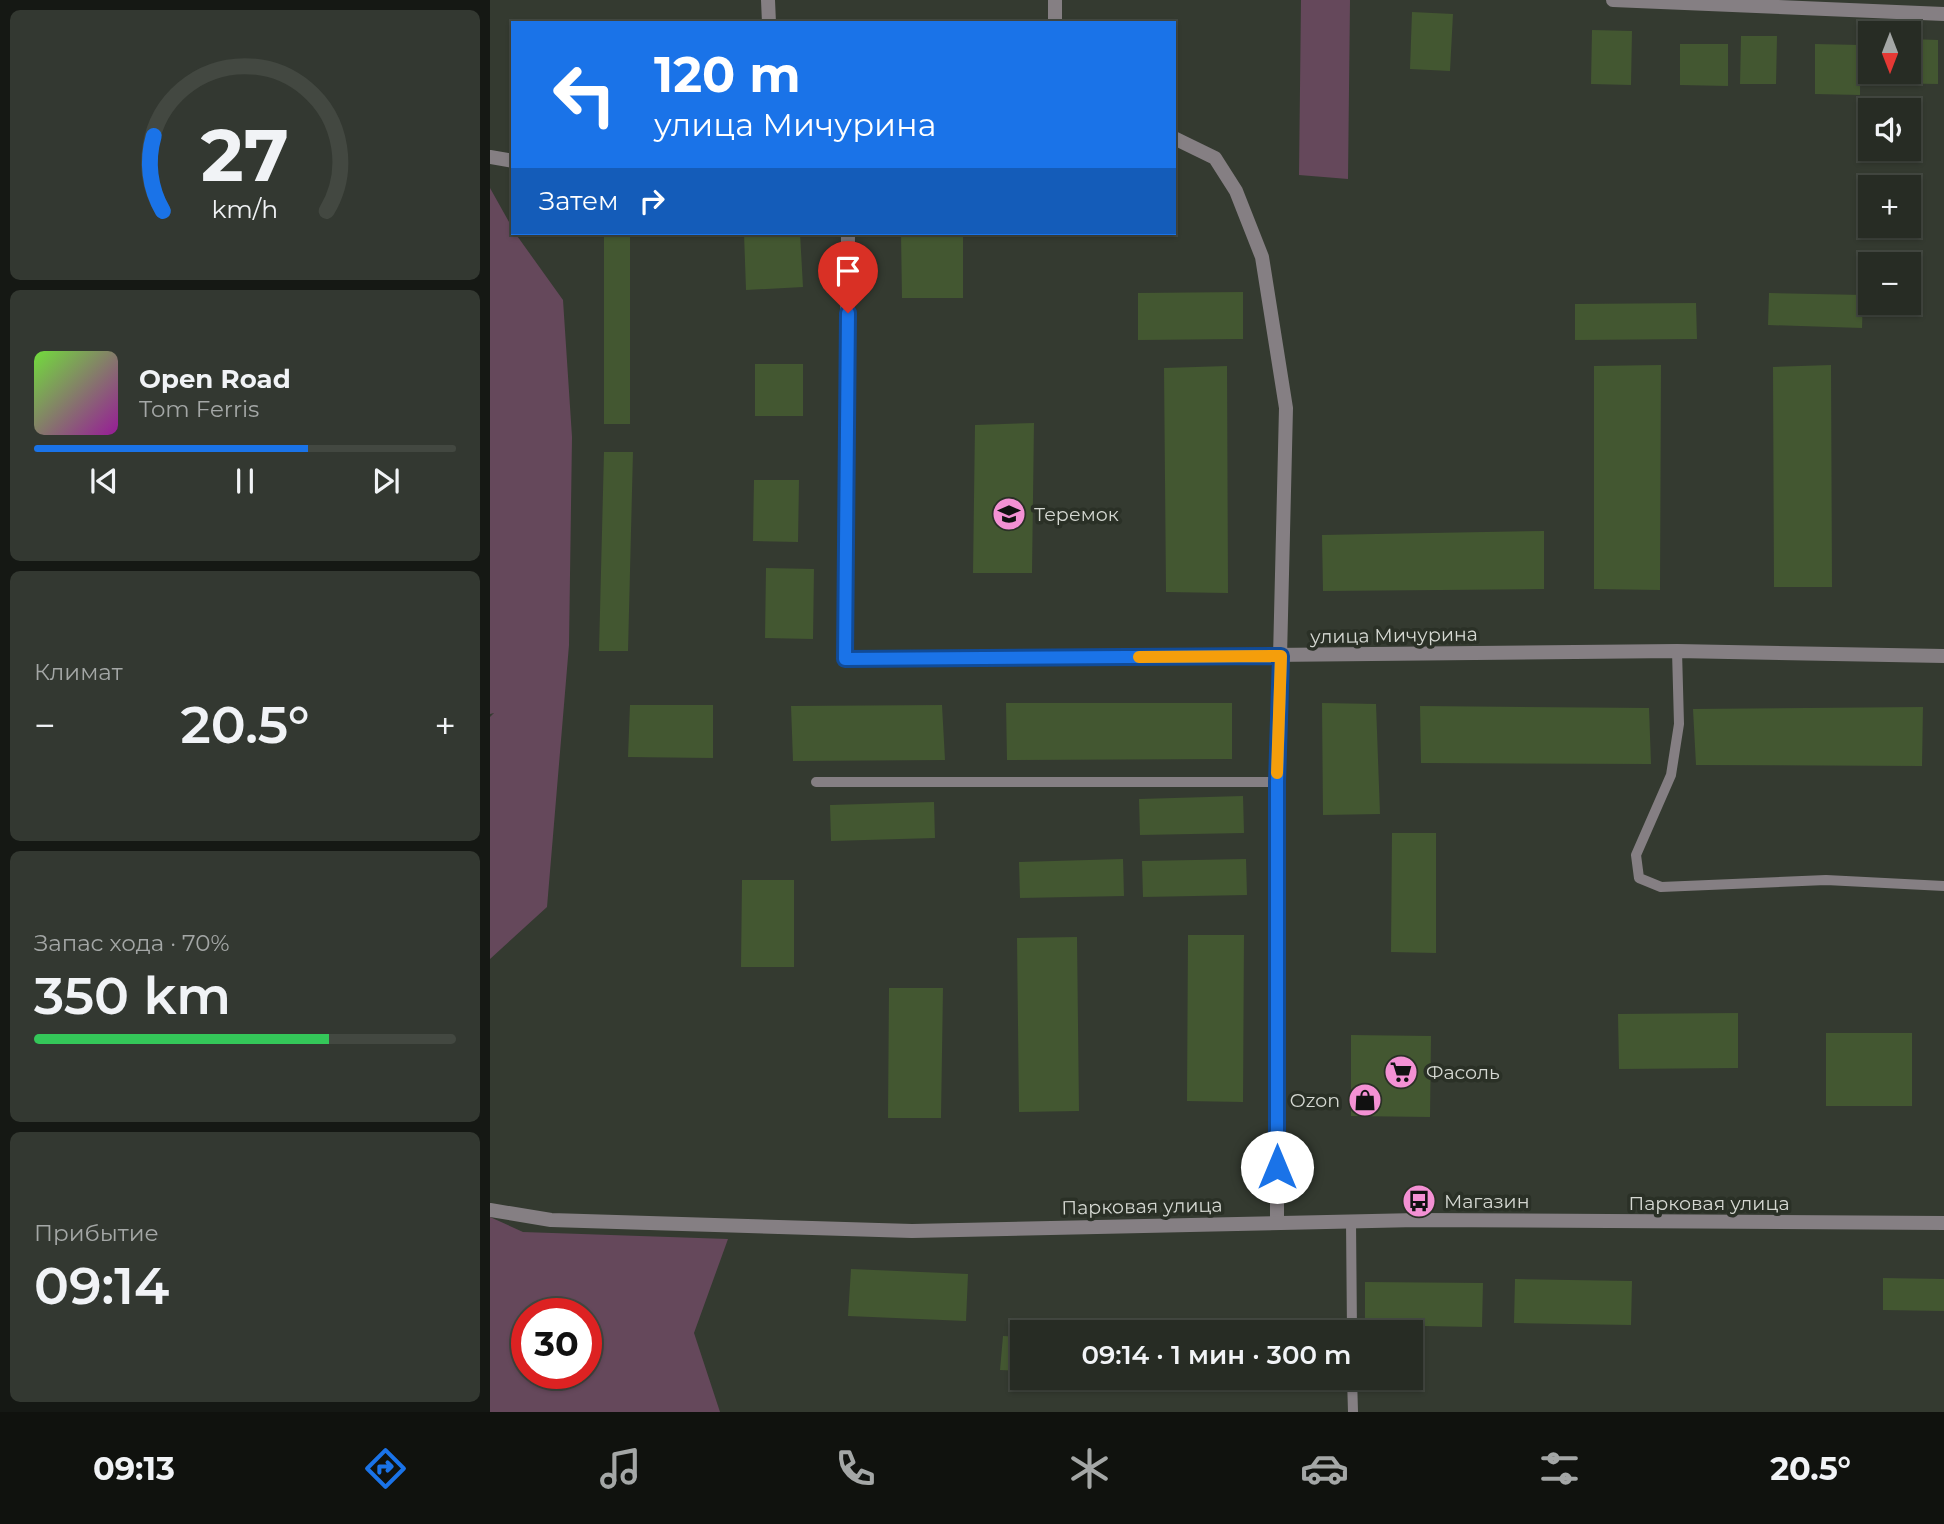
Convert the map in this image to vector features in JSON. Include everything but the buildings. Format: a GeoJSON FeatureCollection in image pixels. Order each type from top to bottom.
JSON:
{"type":"FeatureCollection","features":[{"type":"Feature","properties":{"kind":"street"},"geometry":{"type":"LineString","coordinates":[[768,0],[769,21]]}},
{"type":"Feature","properties":{"kind":"street"},"geometry":{"type":"LineString","coordinates":[[1055,0],[1055,21]]}},
{"type":"Feature","properties":{"kind":"street"},"geometry":{"type":"LineString","coordinates":[[1613,0],[1944,14]]}},
{"type":"Feature","properties":{"kind":"street"},"geometry":{"type":"LineString","coordinates":[[1176,139],[1215,158],[1236,191],[1262,257],[1286,408],[1277,782],[1277,1222]]}},
{"type":"Feature","properties":{"kind":"street"},"geometry":{"type":"LineString","coordinates":[[490,157],[511,161]]}},
{"type":"Feature","properties":{"kind":"street","name":"улица Мичурина"},"geometry":{"type":"LineString","coordinates":[[848,235],[845,659],[1677,650],[1944,656]]}},
{"type":"Feature","properties":{"kind":"street","name":"Парковая улица"},"geometry":{"type":"LineString","coordinates":[[490,1210],[551,1220],[912,1231],[1350,1221],[1944,1223]]}},
{"type":"Feature","properties":{"kind":"lane"},"geometry":{"type":"LineString","coordinates":[[1677,650],[1679,724],[1671,775],[1636,855],[1639,878],[1661,887],[1826,880],[1944,886]]}},
{"type":"Feature","properties":{"kind":"lane"},"geometry":{"type":"LineString","coordinates":[[816,782],[1277,782]]}},
{"type":"Feature","properties":{"kind":"lane"},"geometry":{"type":"LineString","coordinates":[[1350,1221],[1352,1320]]}},
{"type":"Feature","properties":{"kind":"lane"},"geometry":{"type":"LineString","coordinates":[[1352,1390],[1353,1412]]}},
{"type":"Feature","properties":{"kind":"shaded area"},"geometry":{"type":"Polygon","coordinates":[[[1301,0],[1350,0],[1348,179],[1299,175],[1301,0]]]}},
{"type":"Feature","properties":{"kind":"shaded area"},"geometry":{"type":"Polygon","coordinates":[[[490,188],[511,225],[511,235],[516,235],[563,300],[572,437],[569,645],[547,907],[490,959],[490,717],[494,713],[490,714],[490,188]]]}},
{"type":"Feature","properties":{"kind":"shaded area"},"geometry":{"type":"Polygon","coordinates":[[[490,1217],[523,1232],[728,1239],[694,1333],[720,1412],[490,1412],[490,1217]]]}},
{"type":"Feature","properties":{"kind":"slow traffic"},"geometry":{"type":"LineString","coordinates":[[1139,657],[1281,656],[1277,773]]}},
{"type":"Feature","properties":{"kind":"place","name":"Теремок"},"geometry":{"type":"Point","coordinates":[1009,514]}},
{"type":"Feature","properties":{"kind":"place","name":"Фасоль"},"geometry":{"type":"Point","coordinates":[1401,1072]}},
{"type":"Feature","properties":{"kind":"place","name":"Ozon"},"geometry":{"type":"Point","coordinates":[1365,1100]}},
{"type":"Feature","properties":{"kind":"place","name":"Магазин"},"geometry":{"type":"Point","coordinates":[1419,1201]}},
{"type":"Feature","properties":{"kind":"route"},"geometry":{"type":"LineString","coordinates":[[848,313],[845,659],[1281,656],[1277,782],[1277,1167]]}}]}
